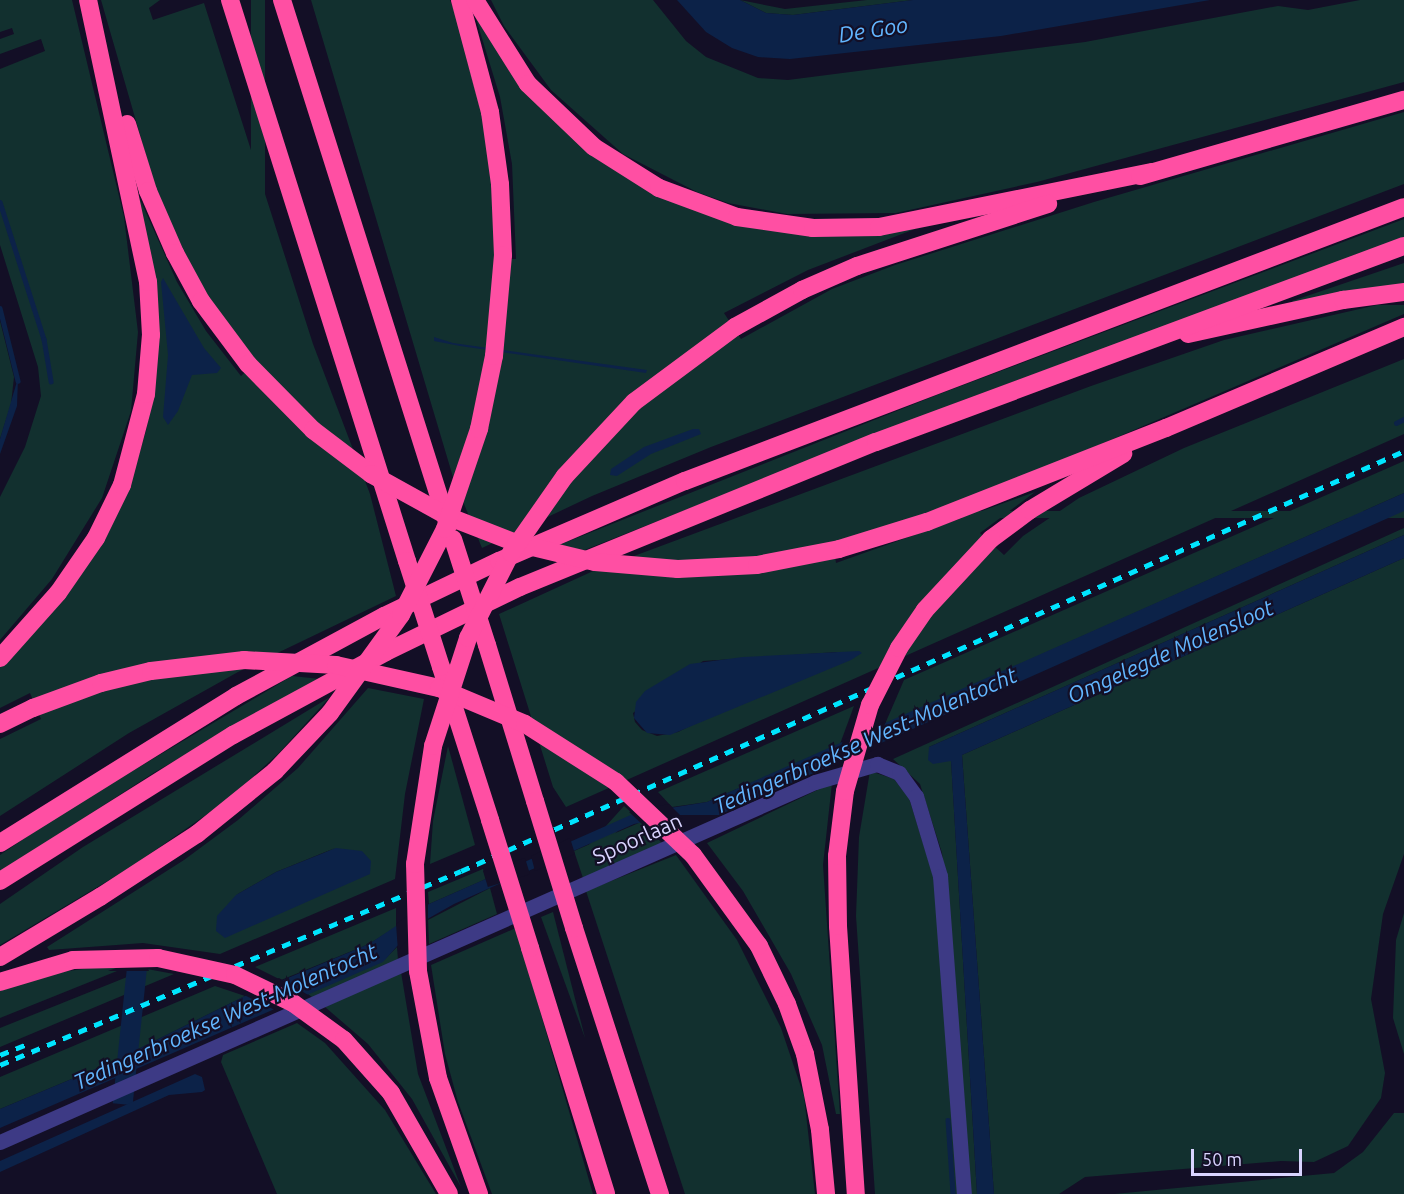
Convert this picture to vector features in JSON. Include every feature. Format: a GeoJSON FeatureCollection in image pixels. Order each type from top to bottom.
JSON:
{"type":"FeatureCollection","features":[{"type":"Feature","properties":{"kind":"highway"},"geometry":{"type":"LineString","coordinates":[[88,0],[162,226],[201,301],[248,364],[313,430],[371,474],[438,512],[516,543],[596,562],[678,569],[776,563],[838,549],[927,522],[1166,428],[1404,327]]}},
{"type":"Feature","properties":{"kind":"highway"},"geometry":{"type":"LineString","coordinates":[[230,0],[606,1194]]}},
{"type":"Feature","properties":{"kind":"highway"},"geometry":{"type":"LineString","coordinates":[[282,0],[660,1194]]}},
{"type":"Feature","properties":{"kind":"highway"},"geometry":{"type":"LineString","coordinates":[[0,957],[138,874],[246,797],[315,730],[374,655],[432,556],[470,462],[491,374],[503,255],[500,184],[490,112],[460,0]]}},
{"type":"Feature","properties":{"kind":"highway"},"geometry":{"type":"LineString","coordinates":[[475,0],[528,84],[594,147],[659,188],[737,217],[802,228],[879,227],[1151,172]]}},
{"type":"Feature","properties":{"kind":"highway"},"geometry":{"type":"LineString","coordinates":[[0,658],[58,593],[96,538],[125,475],[146,394],[151,335],[148,282],[94,21]]}},
{"type":"Feature","properties":{"kind":"highway"},"geometry":{"type":"LineString","coordinates":[[479,1194],[438,1078],[418,971],[415,864],[433,746],[468,638],[511,553],[565,476],[634,402],[735,327],[786,298],[857,266],[1151,172],[1404,100]]}},
{"type":"Feature","properties":{"kind":"highway"},"geometry":{"type":"LineString","coordinates":[[0,843],[236,696],[384,616],[499,561],[685,481],[1404,207]]}},
{"type":"Feature","properties":{"kind":"highway"},"geometry":{"type":"LineString","coordinates":[[0,881],[233,735],[386,652],[509,592],[722,501],[1118,349],[1404,246]]}},
{"type":"Feature","properties":{"kind":"highway"},"geometry":{"type":"LineString","coordinates":[[1118,349],[1343,300],[1404,292]]}},
{"type":"Feature","properties":{"kind":"highway"},"geometry":{"type":"LineString","coordinates":[[856,1194],[838,926],[837,856],[845,791],[870,705],[899,648],[925,610],[992,539],[1038,505],[1166,428]]}},
{"type":"Feature","properties":{"kind":"highway"},"geometry":{"type":"LineString","coordinates":[[0,724],[33,708],[101,683],[152,671],[244,660],[336,664],[439,688],[525,724],[616,782],[693,855],[759,946],[787,1004],[807,1063],[820,1130],[826,1194]]}},
{"type":"Feature","properties":{"kind":"highway"},"geometry":{"type":"LineString","coordinates":[[0,982],[45,967],[101,957],[158,958],[222,971],[265,988],[317,1019],[364,1060],[391,1093],[449,1194]]}},
{"type":"Feature","properties":{"kind":"street","name":"Spoorlaan"},"geometry":{"type":"LineString","coordinates":[[0,1142],[815,782],[877,764],[899,773],[916,796],[940,876],[964,1194]]}},
{"type":"Feature","properties":{"kind":"green space"},"geometry":{"type":"Polygon","coordinates":[[[0,0],[72,0],[124,217],[138,332],[131,411],[102,498],[52,579],[0,640],[0,497],[25,447],[41,396],[38,367],[0,245],[0,69],[45,51],[41,39],[0,54],[0,39],[14,34],[12,28],[0,32],[0,0]]]}},
{"type":"Feature","properties":{"kind":"green space"},"geometry":{"type":"Polygon","coordinates":[[[101,0],[160,0],[149,8],[153,20],[204,3],[313,344],[370,494],[396,596],[238,672],[129,733],[0,816],[0,739],[41,719],[30,693],[0,708],[0,667],[39,626],[132,478],[146,431],[155,384],[139,197],[177,282],[206,331],[241,376],[256,362],[208,298],[160,204],[101,0]]]}},
{"type":"Feature","properties":{"kind":"green space"},"geometry":{"type":"Polygon","coordinates":[[[251,0],[265,0],[265,509],[251,509],[251,0]]]}},
{"type":"Feature","properties":{"kind":"green space"},"geometry":{"type":"Polygon","coordinates":[[[311,0],[450,0],[461,29],[490,148],[496,259],[516,259],[512,164],[500,97],[473,9],[532,97],[714,217],[915,229],[808,270],[724,313],[741,339],[832,289],[895,265],[1094,202],[1404,112],[1404,184],[711,447],[592,496],[482,548],[453,477],[311,0]]]}},
{"type":"Feature","properties":{"kind":"green space"},"geometry":{"type":"Polygon","coordinates":[[[491,0],[653,0],[686,41],[706,57],[758,78],[788,80],[1085,42],[1278,6],[1308,10],[1360,0],[1404,0],[1404,82],[1037,182],[896,213],[787,214],[728,203],[697,192],[623,154],[551,90],[504,26],[491,0]]]}},
{"type":"Feature","properties":{"kind":"green space"},"geometry":{"type":"Polygon","coordinates":[[[740,0],[785,9],[867,0],[913,0],[793,15],[766,13],[740,0]]]}},
{"type":"Feature","properties":{"kind":"green space"},"geometry":{"type":"Polygon","coordinates":[[[1404,219],[1404,239],[966,399],[582,551],[559,545],[937,395],[1404,219]]]}},
{"type":"Feature","properties":{"kind":"green space"},"geometry":{"type":"Polygon","coordinates":[[[1404,263],[1404,291],[1296,306],[1292,301],[1404,263]]]}},
{"type":"Feature","properties":{"kind":"green space"},"geometry":{"type":"Polygon","coordinates":[[[1377,305],[1404,305],[1404,314],[1043,469],[926,514],[833,542],[836,563],[1035,492],[980,533],[1004,555],[1023,536],[1079,498],[1184,448],[1404,359],[1404,434],[566,807],[553,787],[499,614],[591,572],[1091,386],[1224,340],[1377,305]],[[838,652],[703,661],[633,713],[635,722],[642,730],[657,736],[678,732],[838,652]]]}},
{"type":"Feature","properties":{"kind":"green space"},"geometry":{"type":"Polygon","coordinates":[[[0,321],[14,377],[11,404],[0,439],[0,321]]]}},
{"type":"Feature","properties":{"kind":"green space"},"geometry":{"type":"Polygon","coordinates":[[[1404,461],[1404,493],[885,724],[904,680],[1404,461]]]}},
{"type":"Feature","properties":{"kind":"green space"},"geometry":{"type":"Polygon","coordinates":[[[828,511],[1404,511],[1404,518],[828,518],[828,511]]]}},
{"type":"Feature","properties":{"kind":"green space"},"geometry":{"type":"Polygon","coordinates":[[[1404,528],[1404,535],[929,747],[951,760],[977,1194],[969,1194],[950,919],[942,853],[920,784],[893,759],[1404,528]]]}},
{"type":"Feature","properties":{"kind":"green space"},"geometry":{"type":"Polygon","coordinates":[[[1404,558],[1404,854],[1383,914],[1371,999],[1385,1073],[1381,1098],[1348,1146],[1314,1162],[1281,1161],[1085,1177],[1059,1194],[994,1194],[962,755],[1404,558]]]}},
{"type":"Feature","properties":{"kind":"green space"},"geometry":{"type":"Polygon","coordinates":[[[292,676],[320,679],[155,772],[0,872],[0,855],[62,813],[292,676]]]}},
{"type":"Feature","properties":{"kind":"green space"},"geometry":{"type":"Polygon","coordinates":[[[368,688],[424,699],[405,794],[395,879],[220,954],[143,943],[49,950],[47,947],[184,860],[238,820],[298,768],[368,688]],[[335,848],[276,872],[236,895],[335,848]]]}},
{"type":"Feature","properties":{"kind":"green space"},"geometry":{"type":"Polygon","coordinates":[[[330,697],[278,754],[226,801],[131,867],[0,945],[0,904],[83,847],[330,697]]]}},
{"type":"Feature","properties":{"kind":"green space"},"geometry":{"type":"Polygon","coordinates":[[[854,706],[840,744],[707,802],[672,807],[658,792],[854,706]]]}},
{"type":"Feature","properties":{"kind":"green space"},"geometry":{"type":"Polygon","coordinates":[[[448,746],[475,845],[430,864],[433,821],[448,746]]]}},
{"type":"Feature","properties":{"kind":"green space"},"geometry":{"type":"Polygon","coordinates":[[[870,771],[894,779],[909,798],[937,888],[958,1194],[875,1194],[856,916],[859,837],[870,771]]]}},
{"type":"Feature","properties":{"kind":"green space"},"geometry":{"type":"Polygon","coordinates":[[[832,783],[823,865],[840,1114],[836,1114],[822,1045],[791,974],[743,891],[707,843],[832,783]]]}},
{"type":"Feature","properties":{"kind":"green space"},"geometry":{"type":"Polygon","coordinates":[[[624,806],[633,814],[591,860],[583,852],[624,806]]]}},
{"type":"Feature","properties":{"kind":"green space"},"geometry":{"type":"Polygon","coordinates":[[[641,822],[665,846],[583,878],[574,851],[641,822]]]}},
{"type":"Feature","properties":{"kind":"green space"},"geometry":{"type":"Polygon","coordinates":[[[676,855],[737,940],[781,1028],[804,1096],[815,1194],[685,1194],[586,891],[676,855]]]}},
{"type":"Feature","properties":{"kind":"green space"},"geometry":{"type":"Polygon","coordinates":[[[483,869],[486,879],[429,904],[428,892],[483,869]]]}},
{"type":"Feature","properties":{"kind":"green space"},"geometry":{"type":"Polygon","coordinates":[[[490,888],[497,914],[429,944],[428,920],[490,888]]]}},
{"type":"Feature","properties":{"kind":"green space"},"geometry":{"type":"Polygon","coordinates":[[[396,908],[396,927],[369,944],[281,980],[255,967],[396,908]]]}},
{"type":"Feature","properties":{"kind":"green space"},"geometry":{"type":"Polygon","coordinates":[[[553,912],[585,1038],[541,917],[553,912]]]}},
{"type":"Feature","properties":{"kind":"green space"},"geometry":{"type":"Polygon","coordinates":[[[1404,913],[1404,1054],[1393,1018],[1396,940],[1404,913]]]}},
{"type":"Feature","properties":{"kind":"green space"},"geometry":{"type":"Polygon","coordinates":[[[516,928],[593,1194],[492,1194],[458,1102],[445,1054],[431,965],[516,928]]]}},
{"type":"Feature","properties":{"kind":"green space"},"geometry":{"type":"Polygon","coordinates":[[[397,947],[398,960],[313,998],[308,994],[383,961],[397,947]]]}},
{"type":"Feature","properties":{"kind":"green space"},"geometry":{"type":"Polygon","coordinates":[[[97,967],[127,967],[0,1018],[0,991],[47,974],[97,967]]]}},
{"type":"Feature","properties":{"kind":"green space"},"geometry":{"type":"Polygon","coordinates":[[[147,969],[174,974],[0,1047],[0,1028],[147,969]]]}},
{"type":"Feature","properties":{"kind":"green space"},"geometry":{"type":"Polygon","coordinates":[[[401,972],[418,1074],[461,1187],[412,1099],[368,1044],[325,1007],[401,972]]]}},
{"type":"Feature","properties":{"kind":"green space"},"geometry":{"type":"Polygon","coordinates":[[[215,986],[245,996],[110,1063],[0,1109],[0,1077],[215,986]]]}},
{"type":"Feature","properties":{"kind":"green space"},"geometry":{"type":"Polygon","coordinates":[[[297,1023],[325,1043],[385,1110],[436,1194],[277,1194],[221,1062],[223,1055],[297,1023]]]}},
{"type":"Feature","properties":{"kind":"green space"},"geometry":{"type":"Polygon","coordinates":[[[1394,1113],[1404,1113],[1404,1194],[1114,1194],[1334,1173],[1363,1152],[1394,1113]]]}},
{"type":"Feature","properties":{"kind":"water","name":"De Goo"},"geometry":{"type":"Polygon","coordinates":[[[677,0],[740,0],[766,13],[793,15],[913,0],[1210,0],[1001,36],[790,59],[758,57],[732,48],[706,32],[677,0]]]}},
{"type":"Feature","properties":{"kind":"water"},"geometry":{"type":"Polygon","coordinates":[[[163,278],[204,348],[221,368],[217,373],[192,375],[178,411],[168,425],[163,417],[168,355],[161,282],[163,278]]]}},
{"type":"Feature","properties":{"kind":"water"},"geometry":{"type":"Polygon","coordinates":[[[434,337],[453,343],[647,370],[646,373],[460,346],[434,341],[434,337]]]}},
{"type":"Feature","properties":{"kind":"water"},"geometry":{"type":"Polygon","coordinates":[[[18,378],[17,406],[0,454],[0,439],[18,378]]]}},
{"type":"Feature","properties":{"kind":"water"},"geometry":{"type":"Polygon","coordinates":[[[693,429],[699,429],[701,434],[651,454],[617,476],[610,475],[611,469],[644,447],[693,429]]]}},
{"type":"Feature","properties":{"kind":"water","name":"Tedingerbroekse West-Molentocht"},"geometry":{"type":"Polygon","coordinates":[[[1404,493],[1404,511],[719,815],[681,815],[634,824],[454,904],[415,926],[383,962],[0,1128],[0,1109],[110,1063],[245,996],[369,944],[429,904],[633,814],[707,802],[1404,493]]]}},
{"type":"Feature","properties":{"kind":"water","name":"Omgelegde Molensloot"},"geometry":{"type":"Polygon","coordinates":[[[1404,535],[1404,558],[962,755],[994,1194],[977,1194],[951,761],[933,764],[928,760],[929,747],[1404,535]]]}},
{"type":"Feature","properties":{"kind":"water"},"geometry":{"type":"Polygon","coordinates":[[[859,651],[862,653],[851,660],[670,735],[647,733],[634,718],[636,702],[645,691],[690,664],[743,657],[859,651]]]}},
{"type":"Feature","properties":{"kind":"water"},"geometry":{"type":"Polygon","coordinates":[[[336,848],[362,851],[371,861],[370,874],[225,938],[216,931],[217,916],[236,895],[276,872],[336,848]]]}},
{"type":"Feature","properties":{"kind":"water"},"geometry":{"type":"Polygon","coordinates":[[[127,967],[147,969],[133,1105],[113,1103],[127,967]]]}},
{"type":"Feature","properties":{"kind":"water"},"geometry":{"type":"Polygon","coordinates":[[[195,1074],[202,1077],[205,1090],[202,1092],[169,1095],[0,1172],[0,1161],[195,1074]]]}},
{"type":"Feature","properties":{"kind":"pier"},"geometry":{"type":"Polygon","coordinates":[[[886,721],[876,749],[835,767],[843,740],[886,721]]]}},
{"type":"Feature","properties":{"kind":"pier"},"geometry":{"type":"Polygon","coordinates":[[[669,804],[683,818],[643,825],[629,812],[669,804]]]}},
{"type":"Feature","properties":{"kind":"pier"},"geometry":{"type":"Polygon","coordinates":[[[570,838],[575,854],[535,871],[531,856],[570,838]]]}},
{"type":"Feature","properties":{"kind":"pier"},"geometry":{"type":"Polygon","coordinates":[[[525,858],[530,874],[488,887],[483,871],[525,858]]]}},
{"type":"Feature","properties":{"kind":"pier"},"geometry":{"type":"Polygon","coordinates":[[[428,901],[428,924],[415,930],[398,951],[396,924],[428,901]]]}},
{"type":"Feature","properties":{"kind":"pier"},"geometry":{"type":"Polygon","coordinates":[[[127,964],[147,966],[149,971],[108,971],[127,964]]]}},
{"type":"Feature","properties":{"kind":"pier"},"geometry":{"type":"Polygon","coordinates":[[[279,978],[310,996],[277,1011],[242,994],[279,978]]]}},
{"type":"Feature","properties":{"kind":"waterway"},"geometry":{"type":"LineString","coordinates":[[0,202],[44,339],[51,381]]}},
{"type":"Feature","properties":{"kind":"waterway"},"geometry":{"type":"LineString","coordinates":[[0,308],[18,381]]}},
{"type":"Feature","properties":{"kind":"waterway"},"geometry":{"type":"LineString","coordinates":[[1396,423],[1404,419]]}},
{"type":"Feature","properties":{"kind":"waterway"},"geometry":{"type":"LineString","coordinates":[[948,1120],[953,1194]]}},
{"type":"Feature","properties":{"kind":"railway"},"geometry":{"type":"LineString","coordinates":[[0,1065],[461,871],[1404,451]]}},
{"type":"Feature","properties":{"kind":"railway"},"geometry":{"type":"LineString","coordinates":[[0,1055],[30,1043]]}}]}
